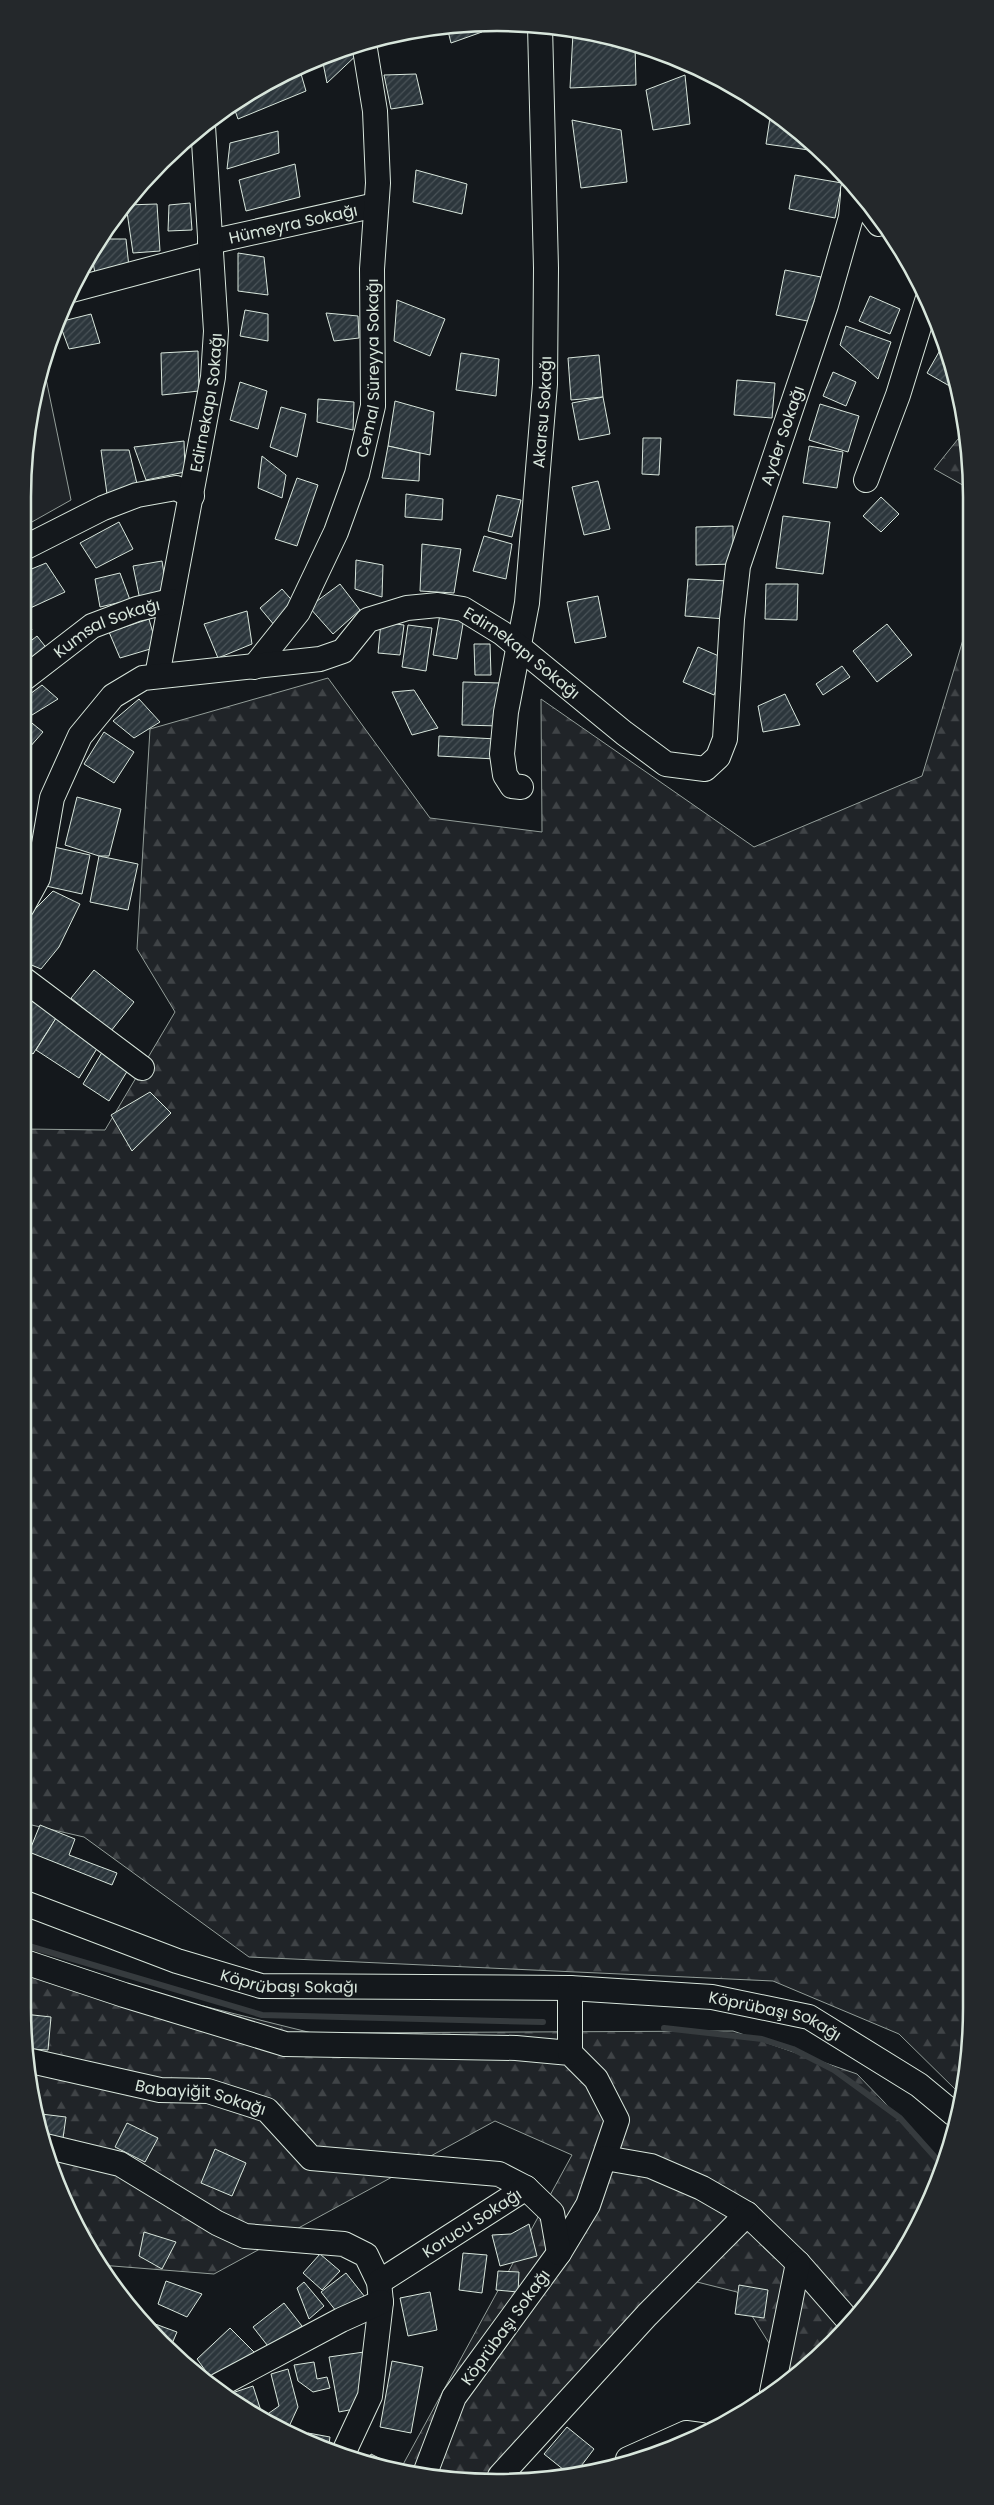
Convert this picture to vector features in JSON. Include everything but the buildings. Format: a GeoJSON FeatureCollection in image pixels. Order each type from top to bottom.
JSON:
{"type":"FeatureCollection","features":[{"type":"Feature","properties":{"kind":"street","name":"Akarsu Sokağı"},"geometry":{"type":"LineString","coordinates":[[521,787],[512,786],[505,776],[502,754],[506,712],[527,603],[544,384],[546,268],[540,33]]}},
{"type":"Feature","properties":{"kind":"street","name":"Cemal Süreyya Sokağı"},"geometry":{"type":"LineString","coordinates":[[254,667],[298,612],[336,532],[357,474],[373,406],[372,269],[376,205],[375,111],[365,50]]}},
{"type":"Feature","properties":{"kind":"street","name":"Edirnekapı Sokağı"},"geometry":{"type":"LineString","coordinates":[[157,676],[213,377],[216,331],[204,135]]}},
{"type":"Feature","properties":{"kind":"street","name":"Ayder Sokağı"},"geometry":{"type":"LineString","coordinates":[[729,688],[732,619],[738,566],[826,305],[851,216],[853,197]]}},
{"type":"Feature","properties":{"kind":"street","name":"Hümeyra Sokağı"},"geometry":{"type":"LineString","coordinates":[[81,287],[211,248],[376,205]]}},
{"type":"Feature","properties":{"kind":"street"},"geometry":{"type":"LineString","coordinates":[[866,480],[898,395],[924,311]]}},
{"type":"Feature","properties":{"kind":"street"},"geometry":{"type":"LineString","coordinates":[[31,544],[103,508],[137,495],[176,488],[192,496]]}},
{"type":"Feature","properties":{"kind":"street","name":"Kumsal Sokağı"},"geometry":{"type":"LineString","coordinates":[[31,673],[92,626],[137,609],[171,601]]}},
{"type":"Feature","properties":{"kind":"street","name":"Edirnekapı Sokağı"},"geometry":{"type":"LineString","coordinates":[[31,891],[38,878],[52,798],[80,736],[114,696],[143,678],[320,659],[343,651],[368,620],[407,608],[438,605],[463,609],[502,633],[666,764],[705,768],[718,757],[724,739],[729,688]]}},
{"type":"Feature","properties":{"kind":"street"},"geometry":{"type":"LineString","coordinates":[[31,985],[142,1068]]}},
{"type":"Feature","properties":{"kind":"street","name":"Köprübaşı Sokağı"},"geometry":{"type":"LineString","coordinates":[[31,1905],[177,1961],[261,1986],[570,1988],[712,1997],[809,2017],[919,2085],[951,2112]]}},
{"type":"Feature","properties":{"kind":"street"},"geometry":{"type":"LineString","coordinates":[[31,1964],[124,1995],[286,2044],[516,2048],[570,2053],[570,1988]]}},
{"type":"Feature","properties":{"kind":"street","name":"Köprübaşı Sokağı"},"geometry":{"type":"LineString","coordinates":[[427,2468],[454,2397],[559,2253],[588,2205],[605,2158],[617,2120],[596,2079],[570,2053]]}},
{"type":"Feature","properties":{"kind":"street","name":"Babayiğit Sokağı"},"geometry":{"type":"LineString","coordinates":[[34,2062],[160,2090],[208,2091],[267,2110],[311,2158],[499,2174],[526,2188]]}},
{"type":"Feature","properties":{"kind":"street"},"geometry":{"type":"LineString","coordinates":[[53,2148],[120,2164],[216,2223],[245,2236],[344,2244],[366,2255],[380,2292],[370,2396],[346,2448]]}},
{"type":"Feature","properties":{"kind":"street"},"geometry":{"type":"LineString","coordinates":[[605,2158],[651,2166],[702,2188],[747,2214],[798,2263],[845,2317]]}},
{"type":"Feature","properties":{"kind":"street","name":"Korucu Sokağı"},"geometry":{"type":"LineString","coordinates":[[221,2384],[341,2320],[526,2188],[552,2213],[559,2253]]}},
{"type":"Feature","properties":{"kind":"street"},"geometry":{"type":"LineString","coordinates":[[502,2474],[647,2315],[747,2214]]}},
{"type":"Feature","properties":{"kind":"street"},"geometry":{"type":"LineString","coordinates":[[774,2383],[798,2263]]}},
{"type":"Feature","properties":{"kind":"street"},"geometry":{"type":"LineString","coordinates":[[668,2441],[687,2433]]}},
{"type":"Feature","properties":{"kind":"green space"},"geometry":{"type":"Polygon","coordinates":[[[46,380],[71,500],[31,522],[32,467],[35,436],[46,380]]]}},
{"type":"Feature","properties":{"kind":"green space"},"geometry":{"type":"Polygon","coordinates":[[[959,438],[963,485],[934,469],[959,438]]]}},
{"type":"Feature","properties":{"kind":"green space"},"geometry":{"type":"Polygon","coordinates":[[[963,640],[963,2008],[962,2038],[956,2090],[899,2034],[773,1981],[249,1957],[84,1837],[31,1825],[31,1129],[105,1130],[175,1012],[137,949],[150,729],[328,678],[430,818],[542,832],[541,699],[754,847],[922,776],[963,640]]]}},
{"type":"Feature","properties":{"kind":"green space"},"geometry":{"type":"Polygon","coordinates":[[[31,1963],[312,2033],[733,2031],[857,2074],[938,2158],[915,2214],[867,2292],[826,2337],[787,2372],[737,2292],[673,2276],[506,2474],[467,2473],[403,2464],[572,2155],[495,2121],[214,2274],[109,2266],[94,2241],[79,2214],[56,2158],[40,2099],[32,2038],[31,1963]]]}},
{"type":"Feature","properties":{"kind":"waterway"},"geometry":{"type":"LineString","coordinates":[[31,1947],[262,2015],[543,2022]]}},
{"type":"Feature","properties":{"kind":"waterway"},"geometry":{"type":"LineString","coordinates":[[664,2028],[762,2039],[793,2049],[834,2070],[900,2118],[937,2160]]}}]}
